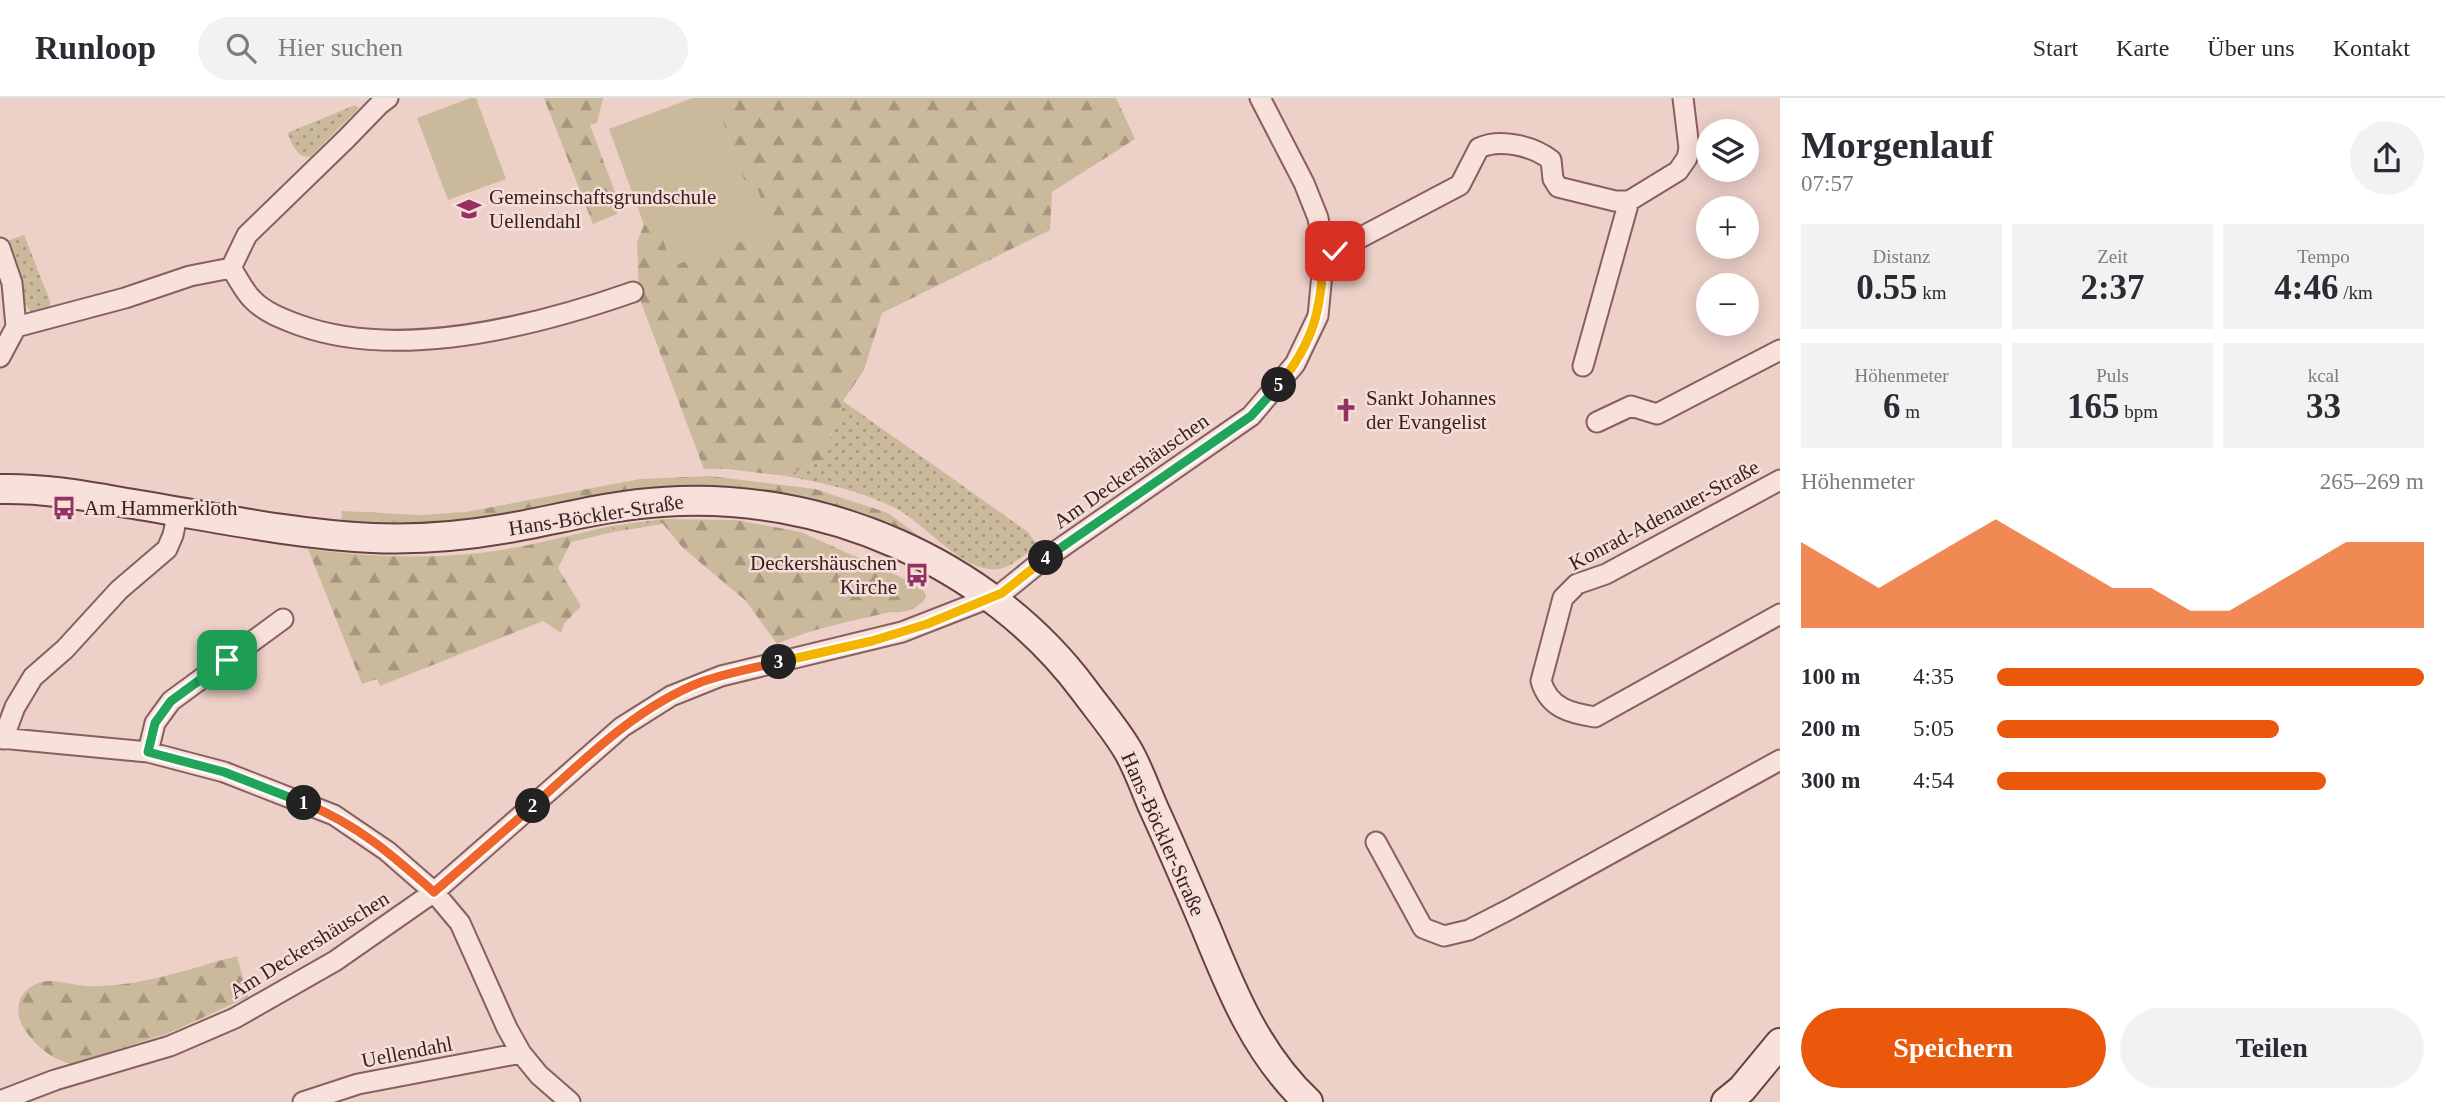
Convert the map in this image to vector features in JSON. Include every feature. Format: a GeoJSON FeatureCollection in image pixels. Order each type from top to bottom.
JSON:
{"type":"FeatureCollection","features":[{"type":"Feature","properties":{"kind":"street"},"geometry":{"type":"LineString","coordinates":[[231,268],[247,234],[388,98]]}},
{"type":"Feature","properties":{"kind":"street","name":"Am Deckershäuschen"},"geometry":{"type":"LineString","coordinates":[[6,1100],[55,1080],[170,1046],[234,1018],[335,961],[434,892],[622,727],[671,696],[721,676],[902,632],[1002,593],[1039,563],[1251,416],[1295,364],[1318,316],[1324,253],[1318,218],[1304,183],[1260,98]]}},
{"type":"Feature","properties":{"kind":"street"},"geometry":{"type":"LineString","coordinates":[[1324,253],[1335,251],[1460,185],[1479,148],[1499,141],[1543,154],[1551,160],[1553,178],[1558,187],[1615,201],[1629,201],[1678,171],[1692,155],[1683,98]]}},
{"type":"Feature","properties":{"kind":"street"},"geometry":{"type":"LineString","coordinates":[[1583,366],[1629,201]]}},
{"type":"Feature","properties":{"kind":"street"},"geometry":{"type":"LineString","coordinates":[[0,248],[12,283],[16,327],[0,357]]}},
{"type":"Feature","properties":{"kind":"street"},"geometry":{"type":"LineString","coordinates":[[231,268],[252,300],[279,317],[321,332],[356,339],[414,340],[499,328],[549,319],[633,292]]}},
{"type":"Feature","properties":{"kind":"street"},"geometry":{"type":"LineString","coordinates":[[16,327],[125,298],[190,276],[231,268]]}},
{"type":"Feature","properties":{"kind":"street"},"geometry":{"type":"LineString","coordinates":[[1597,422],[1631,406],[1657,414],[1780,350]]}},
{"type":"Feature","properties":{"kind":"street","name":"Konrad-Adenauer-Straße"},"geometry":{"type":"LineString","coordinates":[[1780,480],[1606,575],[1577,584],[1563,598],[1541,681],[1551,702],[1569,713],[1595,717],[1780,614]]}},
{"type":"Feature","properties":{"kind":"street","name":"Hans-Böckler-Straße"},"geometry":{"type":"LineString","coordinates":[[0,489],[66,493],[344,536],[402,539],[473,534],[659,502],[757,503],[805,512],[892,542],[941,566],[990,598],[1046,645],[1081,686],[1128,750],[1243,1016],[1286,1082],[1308,1102]]}},
{"type":"Feature","properties":{"kind":"street"},"geometry":{"type":"LineString","coordinates":[[178,511],[167,549],[119,590],[65,649],[33,677],[15,707],[2,739],[148,752],[224,772],[334,815],[387,851],[434,892],[460,923],[506,1028],[520,1053],[539,1075],[570,1102]]}},
{"type":"Feature","properties":{"kind":"street"},"geometry":{"type":"LineString","coordinates":[[148,752],[155,723],[171,701],[283,619]]}},
{"type":"Feature","properties":{"kind":"street"},"geometry":{"type":"LineString","coordinates":[[1376,842],[1423,928],[1444,936],[1469,930],[1510,909],[1780,760]]}},
{"type":"Feature","properties":{"kind":"street"},"geometry":{"type":"LineString","coordinates":[[1726,1102],[1742,1089],[1780,1043]]}},
{"type":"Feature","properties":{"kind":"street","name":"Uellendahl"},"geometry":{"type":"LineString","coordinates":[[303,1102],[358,1084],[520,1053]]}},
{"type":"Feature","properties":{"kind":"green space"},"geometry":{"type":"Polygon","coordinates":[[[476,98],[506,179],[448,200],[417,118],[476,98]]]}},
{"type":"Feature","properties":{"kind":"green space"},"geometry":{"type":"Polygon","coordinates":[[[544,98],[603,98],[597,123],[590,125],[615,192],[617,214],[593,224],[544,98]]]}},
{"type":"Feature","properties":{"kind":"green space"},"geometry":{"type":"Polygon","coordinates":[[[693,98],[714,98],[746,185],[756,185],[773,230],[673,266],[656,220],[644,225],[609,129],[693,98]]]}},
{"type":"Feature","properties":{"kind":"green space"},"geometry":{"type":"Polygon","coordinates":[[[714,98],[1116,98],[1135,139],[1052,192],[1050,230],[882,313],[864,370],[843,401],[822,460],[786,476],[704,469],[639,297],[637,242],[644,225],[656,220],[673,266],[746,185],[714,98]]]}},
{"type":"Feature","properties":{"kind":"green space"},"geometry":{"type":"Polygon","coordinates":[[[355,105],[359,108],[310,157],[301,155],[295,149],[287,133],[355,105]]]}},
{"type":"Feature","properties":{"kind":"green space"},"geometry":{"type":"Polygon","coordinates":[[[24,235],[50,301],[50,309],[38,315],[31,312],[24,303],[7,241],[24,235]]]}},
{"type":"Feature","properties":{"kind":"green space"},"geometry":{"type":"Polygon","coordinates":[[[843,401],[1028,532],[1041,551],[1036,554],[1033,549],[1006,567],[992,569],[977,566],[963,559],[895,508],[842,488],[786,476],[822,460],[843,401]]]}},
{"type":"Feature","properties":{"kind":"green space"},"geometry":{"type":"Polygon","coordinates":[[[710,476],[815,489],[888,513],[924,540],[922,543],[813,503],[459,526],[341,525],[342,511],[421,515],[466,512],[640,479],[710,476]]]}},
{"type":"Feature","properties":{"kind":"green space"},"geometry":{"type":"Polygon","coordinates":[[[663,519],[663,524],[613,532],[612,526],[663,519]]]}},
{"type":"Feature","properties":{"kind":"green space"},"geometry":{"type":"Polygon","coordinates":[[[663,519],[736,520],[801,532],[900,577],[924,591],[926,597],[916,607],[907,611],[833,625],[777,644],[746,601],[683,548],[663,524],[663,519]]]}},
{"type":"Feature","properties":{"kind":"green space"},"geometry":{"type":"Polygon","coordinates":[[[612,526],[613,532],[571,542],[558,568],[581,606],[564,624],[561,633],[543,621],[380,686],[377,679],[362,684],[308,549],[388,556],[469,554],[523,546],[612,526]]]}},
{"type":"Feature","properties":{"kind":"green space"},"geometry":{"type":"Polygon","coordinates":[[[237,956],[248,997],[169,1033],[71,1064],[51,1056],[34,1042],[19,1018],[20,999],[28,989],[40,982],[53,981],[86,986],[124,984],[162,977],[237,956]]]}},
{"type":"Feature","properties":{"kind":"place","name":"Gemeinschaftsgrundschule Uellendahl"},"geometry":{"type":"Point","coordinates":[469,209]}},
{"type":"Feature","properties":{"kind":"place","name":"Sankt Johannes der Evangelist"},"geometry":{"type":"Point","coordinates":[1346,410]}},
{"type":"Feature","properties":{"kind":"place","name":"Am Hammerkloth"},"geometry":{"type":"Point","coordinates":[64,508]}},
{"type":"Feature","properties":{"kind":"place","name":"Deckershäuschen Kirche"},"geometry":{"type":"Point","coordinates":[917,575]}},
{"type":"Feature","properties":{"kind":"route"},"geometry":{"type":"LineString","coordinates":[[227,660],[171,701],[155,723],[148,752],[224,772],[334,815],[387,851],[434,892],[622,727],[671,696],[721,676],[902,632],[1002,593],[1054,552],[1107,518],[1251,416],[1295,364],[1318,316],[1324,253],[1335,251]]}}]}
